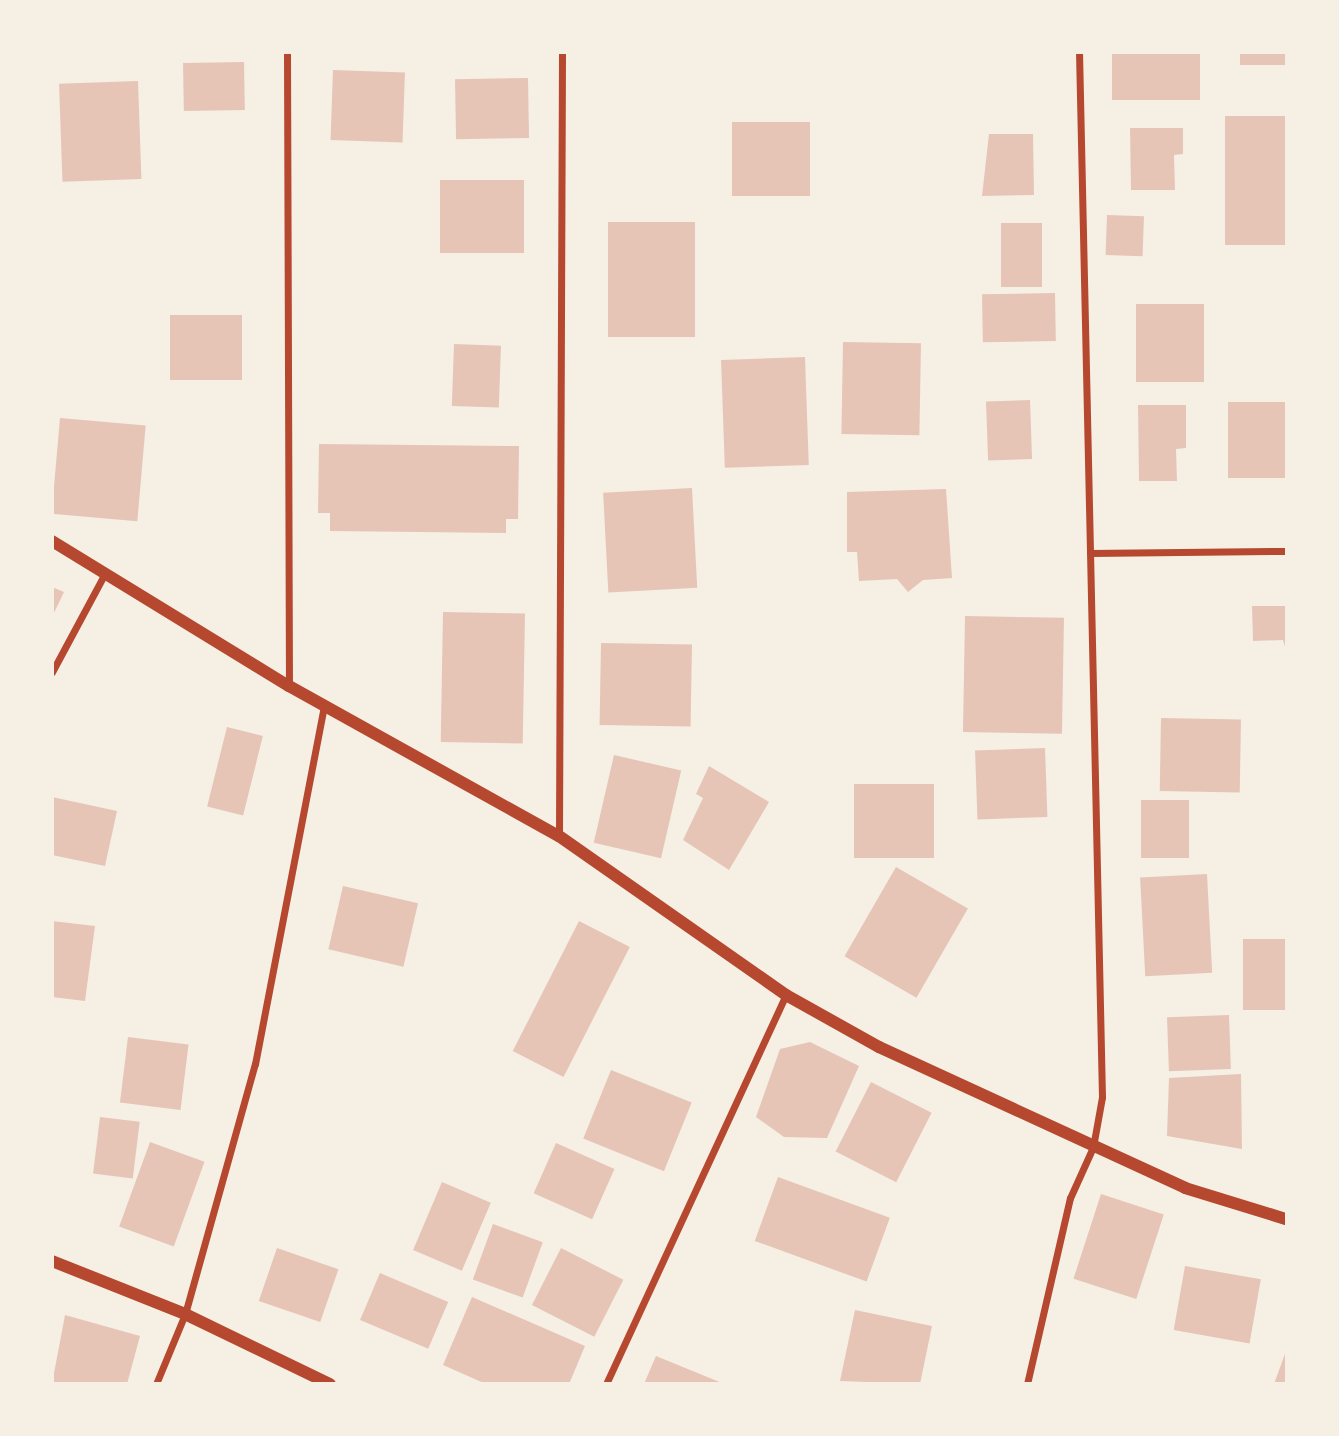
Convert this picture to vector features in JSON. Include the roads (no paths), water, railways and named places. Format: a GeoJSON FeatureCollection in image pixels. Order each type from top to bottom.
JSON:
{"type":"FeatureCollection","features":[{"type":"Feature","properties":{"kind":"street"},"geometry":{"type":"LineString","coordinates":[[287,52],[289,686]]}},
{"type":"Feature","properties":{"kind":"street"},"geometry":{"type":"LineString","coordinates":[[559,836],[562,52]]}},
{"type":"Feature","properties":{"kind":"street"},"geometry":{"type":"LineString","coordinates":[[1027,1384],[1070,1198],[1093,1147],[1102,1097],[1079,52]]}},
{"type":"Feature","properties":{"kind":"street"},"geometry":{"type":"LineString","coordinates":[[52,541],[289,686],[559,836],[786,995],[879,1047],[1185,1188],[1286,1219]]}},
{"type":"Feature","properties":{"kind":"street"},"geometry":{"type":"LineString","coordinates":[[1090,553],[1286,551]]}},
{"type":"Feature","properties":{"kind":"street"},"geometry":{"type":"LineString","coordinates":[[52,672],[105,573]]}},
{"type":"Feature","properties":{"kind":"street"},"geometry":{"type":"LineString","coordinates":[[156,1384],[185,1314],[255,1064],[324,706]]}},
{"type":"Feature","properties":{"kind":"street"},"geometry":{"type":"LineString","coordinates":[[606,1384],[786,995]]}},
{"type":"Feature","properties":{"kind":"street"},"geometry":{"type":"LineString","coordinates":[[52,1261],[185,1314],[330,1384]]}}]}
